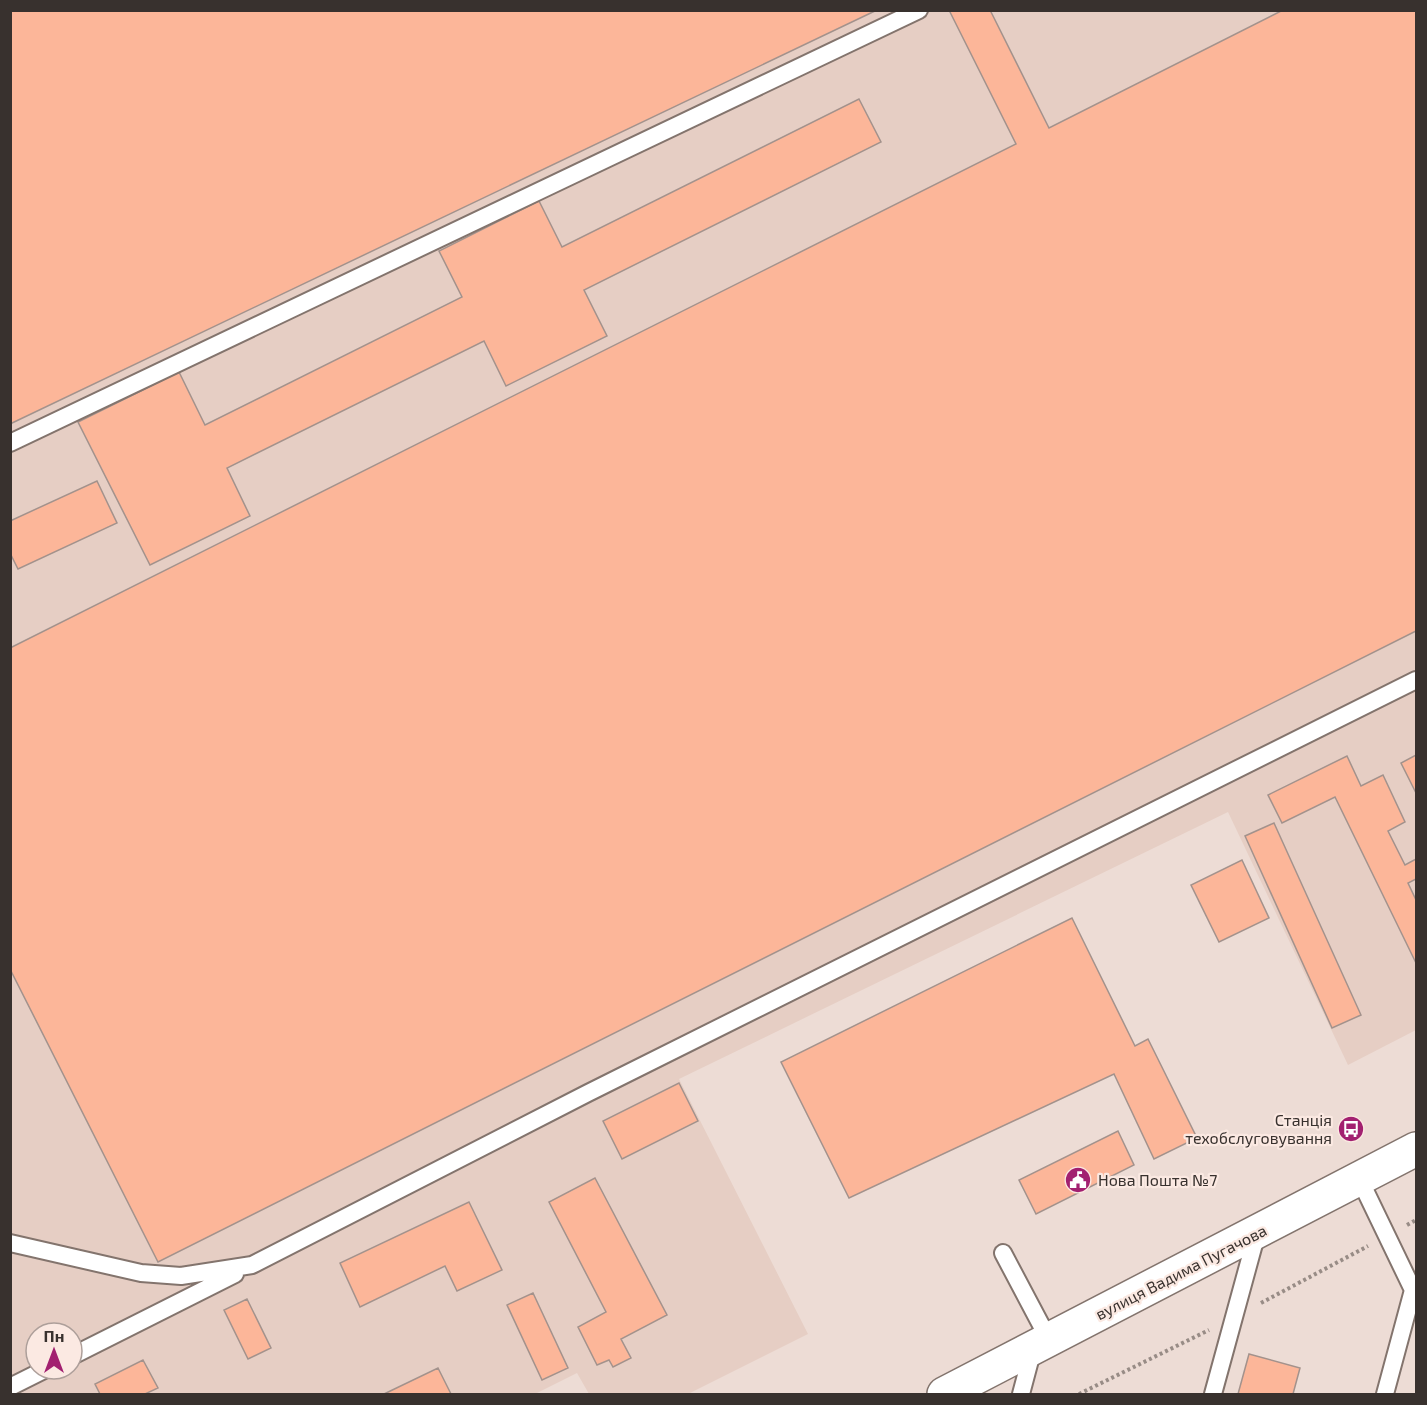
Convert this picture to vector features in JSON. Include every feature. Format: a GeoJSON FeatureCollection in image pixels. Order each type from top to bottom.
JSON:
{"type":"FeatureCollection","features":[{"type":"Feature","properties":{"kind":"main road","name":"вулиця Вадима Пугачова"},"geometry":{"type":"LineString","coordinates":[[945,1395],[1416,1149]]}},
{"type":"Feature","properties":{"kind":"lane"},"geometry":{"type":"LineString","coordinates":[[10,443],[919,10]]}},
{"type":"Feature","properties":{"kind":"lane"},"geometry":{"type":"LineString","coordinates":[[84,1350],[619,1077],[1416,680]]}},
{"type":"Feature","properties":{"kind":"lane"},"geometry":{"type":"LineString","coordinates":[[1360,1180],[1413,1290],[1385,1395]]}},
{"type":"Feature","properties":{"kind":"lane"},"geometry":{"type":"LineString","coordinates":[[1213,1395],[1257,1233]]}},
{"type":"Feature","properties":{"kind":"lane"},"geometry":{"type":"LineString","coordinates":[[10,1243],[141,1273],[181,1276],[252,1265]]}},
{"type":"Feature","properties":{"kind":"lane"},"geometry":{"type":"LineString","coordinates":[[1003,1253],[1041,1345],[1021,1395]]}},
{"type":"Feature","properties":{"kind":"lane"},"geometry":{"type":"LineString","coordinates":[[10,1387],[24,1380]]}},
{"type":"Feature","properties":{"kind":"shaded area"},"geometry":{"type":"Polygon","coordinates":[[[10,11],[1416,11],[1416,1030],[1348,1065],[1228,812],[679,1079],[808,1334],[688,1394],[589,1394],[577,1373],[535,1394],[11,1394],[10,11]]]}},
{"type":"Feature","properties":{"kind":"building"},"geometry":{"type":"Polygon","coordinates":[[[10,10],[877,10],[10,424],[10,10]]]}},
{"type":"Feature","properties":{"kind":"building"},"geometry":{"type":"Polygon","coordinates":[[[949,10],[990,10],[1049,128],[1283,10],[1416,10],[1416,631],[158,1262],[10,969],[10,648],[1016,144],[949,10]]]}},
{"type":"Feature","properties":{"kind":"building"},"geometry":{"type":"Polygon","coordinates":[[[859,99],[881,142],[584,290],[607,336],[506,386],[484,341],[227,468],[250,516],[150,565],[78,422],[179,372],[205,425],[462,297],[439,251],[539,201],[562,247],[859,99]]]}},
{"type":"Feature","properties":{"kind":"building"},"geometry":{"type":"Polygon","coordinates":[[[97,481],[117,523],[18,569],[10,553],[10,521],[97,481]]]}},
{"type":"Feature","properties":{"kind":"building"},"geometry":{"type":"Polygon","coordinates":[[[1416,755],[1416,793],[1401,763],[1416,755]]]}},
{"type":"Feature","properties":{"kind":"building"},"geometry":{"type":"Polygon","coordinates":[[[1347,756],[1361,786],[1383,775],[1405,822],[1388,831],[1405,865],[1416,859],[1416,879],[1408,883],[1416,900],[1416,963],[1335,797],[1282,823],[1268,795],[1347,756]]]}},
{"type":"Feature","properties":{"kind":"building"},"geometry":{"type":"Polygon","coordinates":[[[1274,823],[1361,1015],[1332,1028],[1245,836],[1274,823]]]}},
{"type":"Feature","properties":{"kind":"building"},"geometry":{"type":"Polygon","coordinates":[[[1242,860],[1269,918],[1219,942],[1191,885],[1242,860]]]}},
{"type":"Feature","properties":{"kind":"building"},"geometry":{"type":"Polygon","coordinates":[[[1072,918],[1135,1046],[1148,1039],[1197,1138],[1154,1159],[1114,1074],[849,1198],[781,1062],[1072,918]]]}},
{"type":"Feature","properties":{"kind":"building"},"geometry":{"type":"Polygon","coordinates":[[[679,1083],[698,1121],[622,1159],[603,1121],[679,1083]]]}},
{"type":"Feature","properties":{"kind":"building"},"geometry":{"type":"Polygon","coordinates":[[[1118,1131],[1134,1165],[1036,1214],[1019,1180],[1118,1131]]]}},
{"type":"Feature","properties":{"kind":"building"},"geometry":{"type":"Polygon","coordinates":[[[595,1178],[667,1315],[621,1339],[631,1358],[613,1367],[609,1360],[597,1365],[578,1327],[606,1312],[549,1202],[595,1178]]]}},
{"type":"Feature","properties":{"kind":"building"},"geometry":{"type":"Polygon","coordinates":[[[469,1202],[502,1270],[457,1291],[445,1266],[360,1307],[340,1263],[469,1202]]]}},
{"type":"Feature","properties":{"kind":"building"},"geometry":{"type":"Polygon","coordinates":[[[533,1293],[568,1368],[542,1380],[507,1305],[533,1293]]]}},
{"type":"Feature","properties":{"kind":"building"},"geometry":{"type":"Polygon","coordinates":[[[247,1299],[271,1348],[248,1359],[224,1310],[247,1299]]]}},
{"type":"Feature","properties":{"kind":"building"},"geometry":{"type":"Polygon","coordinates":[[[1249,1354],[1300,1368],[1293,1394],[1238,1394],[1249,1354]]]}},
{"type":"Feature","properties":{"kind":"building"},"geometry":{"type":"Polygon","coordinates":[[[143,1360],[158,1388],[145,1394],[100,1394],[95,1384],[143,1360]]]}},
{"type":"Feature","properties":{"kind":"building"},"geometry":{"type":"Polygon","coordinates":[[[438,1368],[451,1394],[384,1394],[438,1368]]]}},
{"type":"Feature","properties":{"kind":"place","name":"Станція техобслуговування"},"geometry":{"type":"Point","coordinates":[1351,1129]}},
{"type":"Feature","properties":{"kind":"place","name":"Нова Пошта №7"},"geometry":{"type":"Point","coordinates":[1078,1180]}}]}
